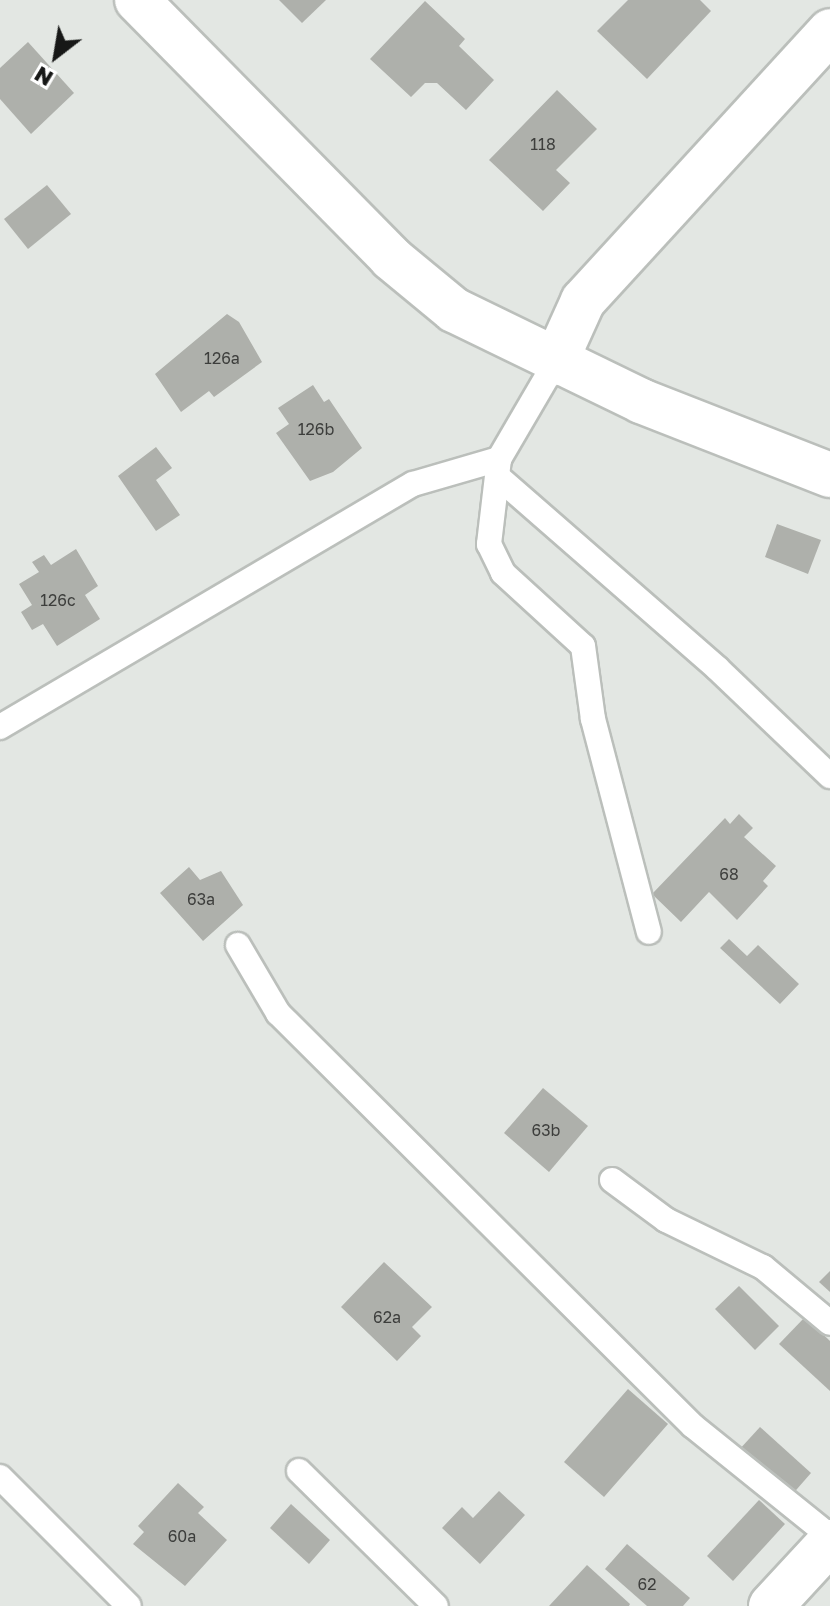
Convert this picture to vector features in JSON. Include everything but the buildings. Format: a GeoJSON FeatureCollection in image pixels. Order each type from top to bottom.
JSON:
{"type":"FeatureCollection","features":[{"type":"Feature","properties":{"kind":"street"},"geometry":{"type":"LineString","coordinates":[[137,0],[428,291],[475,324],[555,363],[830,475]]}},
{"type":"Feature","properties":{"kind":"street"},"geometry":{"type":"LineString","coordinates":[[555,363],[583,301],[830,31]]}},
{"type":"Feature","properties":{"kind":"street"},"geometry":{"type":"LineString","coordinates":[[771,1606],[830,1539]]}},
{"type":"Feature","properties":{"kind":"lane"},"geometry":{"type":"LineString","coordinates":[[555,363],[498,467],[489,544],[503,573],[583,646],[593,719],[649,932]]}},
{"type":"Feature","properties":{"kind":"lane"},"geometry":{"type":"LineString","coordinates":[[0,727],[413,484],[498,467]]}},
{"type":"Feature","properties":{"kind":"lane"},"geometry":{"type":"LineString","coordinates":[[498,467],[830,776]]}},
{"type":"Feature","properties":{"kind":"lane"},"geometry":{"type":"LineString","coordinates":[[238,945],[278,1013],[693,1426],[830,1539]]}},
{"type":"Feature","properties":{"kind":"lane"},"geometry":{"type":"LineString","coordinates":[[612,1180],[666,1220],[763,1267],[830,1323]]}},
{"type":"Feature","properties":{"kind":"lane"},"geometry":{"type":"LineString","coordinates":[[299,1471],[436,1606]]}},
{"type":"Feature","properties":{"kind":"lane"},"geometry":{"type":"LineString","coordinates":[[0,1477],[129,1606]]}}]}
